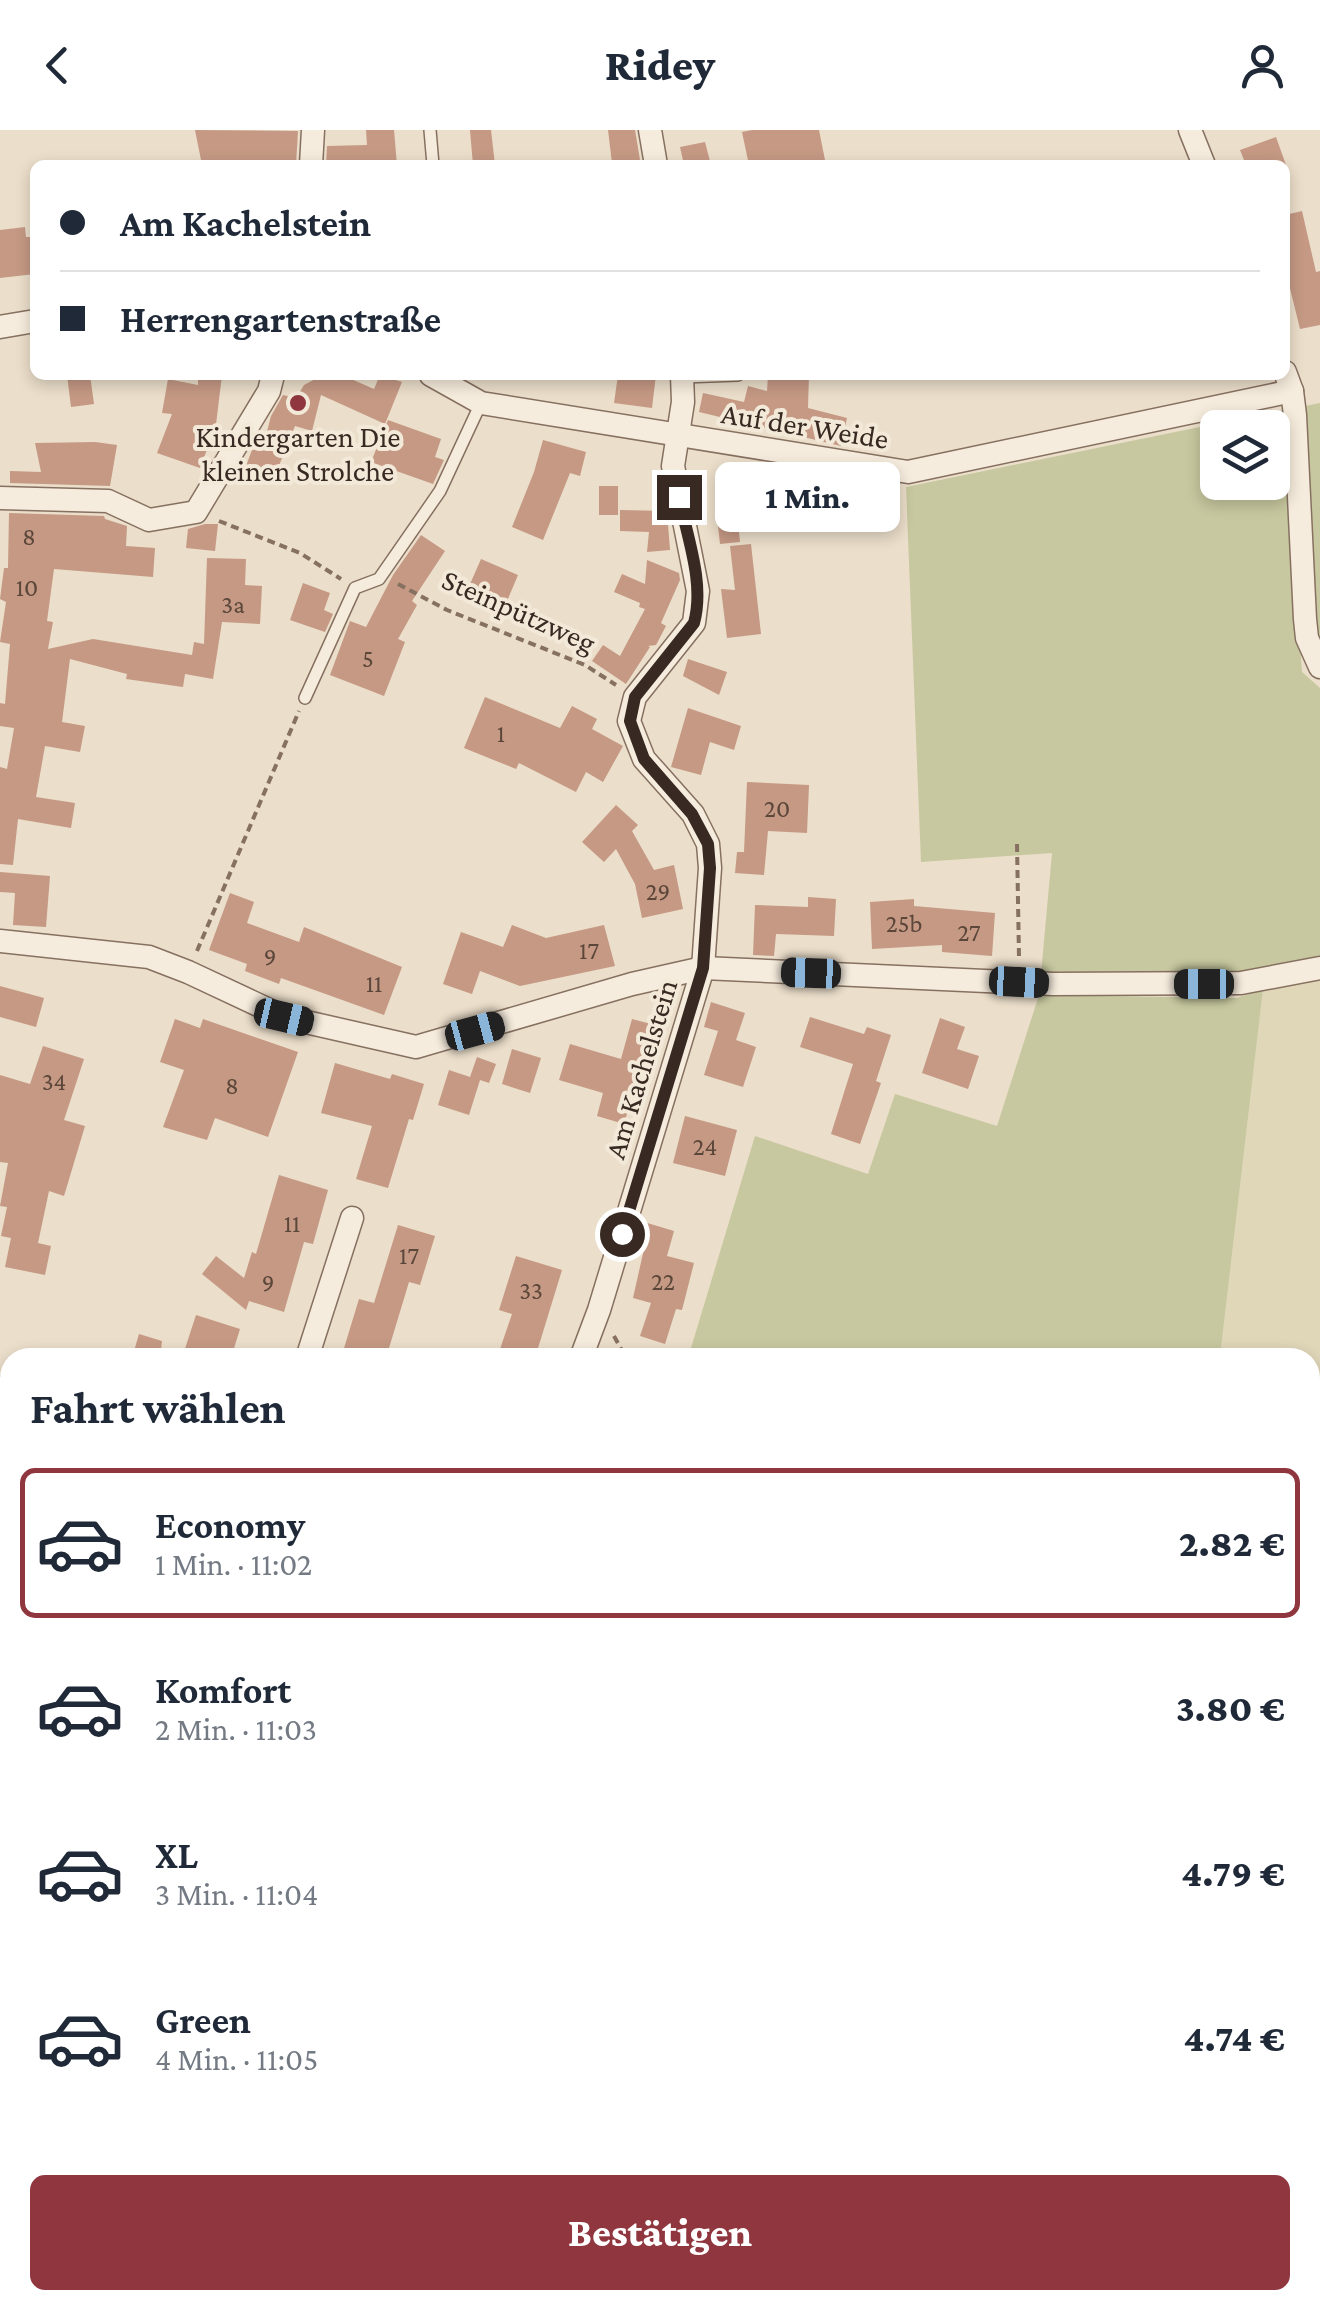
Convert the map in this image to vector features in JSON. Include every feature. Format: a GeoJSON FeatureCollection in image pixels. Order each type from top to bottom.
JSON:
{"type":"FeatureCollection","features":[{"type":"Feature","properties":{"kind":"street"},"geometry":{"type":"LineString","coordinates":[[311,160],[313,130]]}},
{"type":"Feature","properties":{"kind":"street"},"geometry":{"type":"LineString","coordinates":[[650,130],[655,160]]}},
{"type":"Feature","properties":{"kind":"street"},"geometry":{"type":"LineString","coordinates":[[1190,130],[1202,160]]}},
{"type":"Feature","properties":{"kind":"street"},"geometry":{"type":"LineString","coordinates":[[0,327],[30,322]]}},
{"type":"Feature","properties":{"kind":"street"},"geometry":{"type":"LineString","coordinates":[[0,498],[108,501],[149,520],[196,512],[271,380]]}},
{"type":"Feature","properties":{"kind":"street","name":"Auf der Weide"},"geometry":{"type":"LineString","coordinates":[[440,380],[480,403],[908,472],[1289,381]]}},
{"type":"Feature","properties":{"kind":"street"},"geometry":{"type":"LineString","coordinates":[[635,697],[694,623],[698,609],[698,591],[673,466],[683,402],[682,380]]}},
{"type":"Feature","properties":{"kind":"street"},"geometry":{"type":"LineString","coordinates":[[1289,381],[1305,619],[1320,667]]}},
{"type":"Feature","properties":{"kind":"street","name":"Am Kachelstein"},"geometry":{"type":"LineString","coordinates":[[584,1348],[703,968],[708,844],[692,814],[644,759],[630,721],[635,697]]}},
{"type":"Feature","properties":{"kind":"street"},"geometry":{"type":"LineString","coordinates":[[0,941],[149,958],[284,1017],[416,1047],[632,984],[703,968],[1019,982],[1241,984],[1320,968]]}},
{"type":"Feature","properties":{"kind":"street"},"geometry":{"type":"LineString","coordinates":[[310,1348],[352,1218]]}},
{"type":"Feature","properties":{"kind":"lane"},"geometry":{"type":"LineString","coordinates":[[430,130],[433,160]]}},
{"type":"Feature","properties":{"kind":"lane"},"geometry":{"type":"LineString","coordinates":[[304,698],[354,588],[379,579],[440,491],[480,403]]}},
{"type":"Feature","properties":{"kind":"path"},"geometry":{"type":"LineString","coordinates":[[196,512],[300,554],[354,588]]}},
{"type":"Feature","properties":{"kind":"path","name":"Steinpützweg"},"geometry":{"type":"LineString","coordinates":[[379,579],[393,581],[447,610],[585,665],[635,697]]}},
{"type":"Feature","properties":{"kind":"path"},"geometry":{"type":"LineString","coordinates":[[188,972],[304,698]]}},
{"type":"Feature","properties":{"kind":"path"},"geometry":{"type":"LineString","coordinates":[[1018,844],[1019,982]]}},
{"type":"Feature","properties":{"kind":"shaded area"},"geometry":{"type":"Polygon","coordinates":[[[1320,977],[1320,1348],[1221,1348],[1263,989],[1320,977]]]}},
{"type":"Feature","properties":{"kind":"green space"},"geometry":{"type":"Polygon","coordinates":[[[1320,403],[1320,637],[1313,617],[1305,406],[1320,403]]]}},
{"type":"Feature","properties":{"kind":"green space"},"geometry":{"type":"Polygon","coordinates":[[[1200,427],[1200,500],[1290,500],[1302,672],[1320,688],[1320,957],[1234,975],[1041,974],[1052,853],[921,862],[906,487],[1200,427]]]}},
{"type":"Feature","properties":{"kind":"green space"},"geometry":{"type":"Polygon","coordinates":[[[1263,989],[1221,1348],[691,1348],[755,1136],[868,1174],[895,1094],[997,1126],[1039,995],[1237,998],[1263,989]]]}},
{"type":"Feature","properties":{"kind":"building"},"geometry":{"type":"Polygon","coordinates":[[[195,130],[298,131],[296,160],[201,160],[195,130]]]}},
{"type":"Feature","properties":{"kind":"building"},"geometry":{"type":"Polygon","coordinates":[[[366,130],[394,130],[397,160],[326,160],[327,146],[367,145],[366,130]]]}},
{"type":"Feature","properties":{"kind":"building"},"geometry":{"type":"Polygon","coordinates":[[[470,130],[491,130],[494,160],[473,160],[470,130]]]}},
{"type":"Feature","properties":{"kind":"building"},"geometry":{"type":"Polygon","coordinates":[[[608,130],[635,130],[640,160],[612,160],[608,130]]]}},
{"type":"Feature","properties":{"kind":"building"},"geometry":{"type":"Polygon","coordinates":[[[819,130],[825,160],[748,160],[742,132],[819,130]]]}},
{"type":"Feature","properties":{"kind":"building"},"geometry":{"type":"Polygon","coordinates":[[[1276,137],[1284,160],[1244,160],[1240,150],[1276,137]]]}},
{"type":"Feature","properties":{"kind":"building"},"geometry":{"type":"Polygon","coordinates":[[[705,142],[710,160],[683,160],[680,147],[705,142]]]}},
{"type":"Feature","properties":{"kind":"building"},"geometry":{"type":"Polygon","coordinates":[[[1302,211],[1316,272],[1320,271],[1320,325],[1300,329],[1290,288],[1290,214],[1302,211]]]}},
{"type":"Feature","properties":{"kind":"building"},"geometry":{"type":"Polygon","coordinates":[[[25,227],[26,237],[30,237],[30,275],[0,278],[0,230],[25,227]]]}},
{"type":"Feature","properties":{"kind":"building"},"geometry":{"type":"Polygon","coordinates":[[[68,380],[91,380],[94,404],[71,407],[68,380]]]}},
{"type":"Feature","properties":{"kind":"building"},"geometry":{"type":"Polygon","coordinates":[[[168,380],[198,385],[198,380],[221,380],[213,449],[208,447],[200,468],[157,453],[172,414],[162,413],[168,380]]]}},
{"type":"Feature","properties":{"kind":"building"},"geometry":{"type":"Polygon","coordinates":[[[314,380],[353,380],[374,389],[378,380],[402,382],[385,424],[321,395],[312,431],[295,426],[276,473],[267,469],[261,485],[242,477],[253,447],[262,451],[271,416],[283,395],[296,398],[304,385],[314,380]]]}},
{"type":"Feature","properties":{"kind":"building"},"geometry":{"type":"Polygon","coordinates":[[[617,380],[655,380],[652,408],[614,403],[617,380]]]}},
{"type":"Feature","properties":{"kind":"building"},"geometry":{"type":"Polygon","coordinates":[[[768,380],[809,380],[808,408],[847,418],[841,446],[699,412],[703,393],[744,402],[748,386],[767,391],[768,380]]]}},
{"type":"Feature","properties":{"kind":"building"},"geometry":{"type":"Polygon","coordinates":[[[388,420],[441,439],[435,457],[444,460],[433,484],[371,462],[388,420]]]}},
{"type":"Feature","properties":{"kind":"building"},"geometry":{"type":"Polygon","coordinates":[[[543,440],[586,452],[580,476],[570,473],[543,540],[512,527],[543,440]]]}},
{"type":"Feature","properties":{"kind":"building"},"geometry":{"type":"Polygon","coordinates":[[[35,443],[117,445],[110,486],[10,483],[10,471],[41,472],[35,443]]]}},
{"type":"Feature","properties":{"kind":"building"},"geometry":{"type":"Polygon","coordinates":[[[599,486],[618,486],[618,515],[599,515],[599,486]]]}},
{"type":"Feature","properties":{"kind":"building"},"geometry":{"type":"Polygon","coordinates":[[[736,505],[740,542],[720,544],[716,508],[736,505]]]}},
{"type":"Feature","properties":{"kind":"building"},"geometry":{"type":"Polygon","coordinates":[[[620,510],[667,511],[670,550],[647,552],[649,532],[620,531],[620,510]]]}},
{"type":"Feature","properties":{"kind":"building"},"geometry":{"type":"Polygon","coordinates":[[[9,513],[104,516],[127,526],[126,546],[155,548],[153,577],[54,569],[47,621],[53,622],[48,649],[93,639],[192,655],[194,642],[204,644],[207,558],[246,559],[245,585],[262,586],[260,624],[222,622],[213,679],[185,674],[183,687],[126,679],[127,674],[70,659],[62,722],[85,726],[80,752],[45,746],[36,797],[75,803],[71,828],[18,819],[13,865],[0,864],[0,767],[7,769],[14,728],[0,726],[10,644],[0,642],[6,602],[0,599],[4,568],[8,568],[9,513]]]}},
{"type":"Feature","properties":{"kind":"building"},"geometry":{"type":"Polygon","coordinates":[[[218,524],[215,551],[186,548],[188,529],[218,524]]]}},
{"type":"Feature","properties":{"kind":"building"},"geometry":{"type":"Polygon","coordinates":[[[421,535],[445,551],[412,601],[417,605],[398,639],[405,642],[384,696],[330,675],[350,621],[366,627],[393,575],[421,535]]]}},
{"type":"Feature","properties":{"kind":"building"},"geometry":{"type":"Polygon","coordinates":[[[751,544],[761,634],[727,638],[721,589],[735,590],[730,546],[751,544]]]}},
{"type":"Feature","properties":{"kind":"building"},"geometry":{"type":"Polygon","coordinates":[[[481,559],[518,575],[505,606],[467,591],[481,559]]]}},
{"type":"Feature","properties":{"kind":"building"},"geometry":{"type":"Polygon","coordinates":[[[647,560],[679,573],[680,580],[661,623],[666,626],[656,645],[648,646],[626,684],[592,661],[603,645],[620,656],[645,609],[614,592],[622,574],[645,584],[647,560]]]}},
{"type":"Feature","properties":{"kind":"building"},"geometry":{"type":"Polygon","coordinates":[[[303,583],[330,593],[324,610],[333,614],[325,632],[290,620],[303,583]]]}},
{"type":"Feature","properties":{"kind":"building"},"geometry":{"type":"Polygon","coordinates":[[[688,659],[727,672],[719,695],[683,676],[688,659]]]}},
{"type":"Feature","properties":{"kind":"building"},"geometry":{"type":"Polygon","coordinates":[[[485,697],[560,728],[572,706],[597,719],[592,729],[623,746],[603,782],[586,772],[576,792],[519,763],[516,769],[464,748],[485,697]]]}},
{"type":"Feature","properties":{"kind":"building"},"geometry":{"type":"Polygon","coordinates":[[[688,708],[741,726],[734,750],[710,742],[701,775],[671,767],[688,708]]]}},
{"type":"Feature","properties":{"kind":"building"},"geometry":{"type":"Polygon","coordinates":[[[747,782],[809,785],[807,833],[768,831],[764,875],[735,873],[737,852],[744,852],[747,782]]]}},
{"type":"Feature","properties":{"kind":"building"},"geometry":{"type":"Polygon","coordinates":[[[616,805],[638,825],[632,831],[654,870],[674,865],[683,909],[642,918],[635,884],[616,849],[604,862],[582,842],[616,805]]]}},
{"type":"Feature","properties":{"kind":"building"},"geometry":{"type":"Polygon","coordinates":[[[0,872],[50,876],[46,927],[13,925],[15,893],[0,892],[0,872]]]}},
{"type":"Feature","properties":{"kind":"building"},"geometry":{"type":"Polygon","coordinates":[[[230,893],[254,902],[247,923],[299,942],[304,927],[402,967],[384,1015],[281,978],[279,984],[245,971],[247,964],[209,950],[230,893]]]}},
{"type":"Feature","properties":{"kind":"building"},"geometry":{"type":"Polygon","coordinates":[[[808,897],[836,899],[834,936],[776,934],[774,956],[753,955],[755,905],[808,907],[808,897]]]}},
{"type":"Feature","properties":{"kind":"building"},"geometry":{"type":"Polygon","coordinates":[[[914,899],[914,906],[995,913],[992,956],[942,952],[942,945],[872,949],[870,902],[914,899]]]}},
{"type":"Feature","properties":{"kind":"building"},"geometry":{"type":"Polygon","coordinates":[[[512,925],[546,938],[604,925],[615,966],[520,986],[480,971],[472,994],[443,984],[461,932],[503,947],[512,925]]]}},
{"type":"Feature","properties":{"kind":"building"},"geometry":{"type":"Polygon","coordinates":[[[0,986],[44,998],[36,1027],[0,1017],[0,986]]]}},
{"type":"Feature","properties":{"kind":"building"},"geometry":{"type":"Polygon","coordinates":[[[711,1002],[745,1013],[736,1040],[756,1047],[743,1087],[704,1075],[718,1031],[704,1027],[711,1002]]]}},
{"type":"Feature","properties":{"kind":"building"},"geometry":{"type":"Polygon","coordinates":[[[810,1017],[864,1034],[867,1027],[891,1035],[876,1081],[881,1083],[860,1144],[831,1134],[853,1064],[800,1047],[810,1017]]]}},
{"type":"Feature","properties":{"kind":"building"},"geometry":{"type":"Polygon","coordinates":[[[940,1018],[965,1027],[957,1049],[979,1056],[968,1089],[922,1073],[940,1018]]]}},
{"type":"Feature","properties":{"kind":"building"},"geometry":{"type":"Polygon","coordinates":[[[175,1019],[200,1028],[203,1019],[298,1052],[268,1137],[215,1118],[207,1140],[163,1127],[184,1070],[160,1062],[175,1019]]]}},
{"type":"Feature","properties":{"kind":"building"},"geometry":{"type":"Polygon","coordinates":[[[632,1019],[666,1028],[655,1069],[641,1065],[624,1124],[597,1116],[603,1093],[559,1080],[570,1044],[621,1059],[632,1019]]]}},
{"type":"Feature","properties":{"kind":"building"},"geometry":{"type":"Polygon","coordinates":[[[43,1046],[84,1059],[64,1120],[85,1126],[64,1196],[49,1191],[38,1243],[51,1246],[45,1275],[5,1267],[11,1238],[1,1236],[7,1207],[0,1206],[8,1163],[0,1162],[0,1075],[30,1084],[43,1046]]]}},
{"type":"Feature","properties":{"kind":"building"},"geometry":{"type":"Polygon","coordinates":[[[512,1049],[541,1058],[530,1093],[502,1084],[512,1049]]]}},
{"type":"Feature","properties":{"kind":"building"},"geometry":{"type":"Polygon","coordinates":[[[477,1057],[496,1064],[489,1083],[480,1080],[469,1115],[438,1105],[449,1070],[470,1077],[477,1057]]]}},
{"type":"Feature","properties":{"kind":"building"},"geometry":{"type":"Polygon","coordinates":[[[335,1063],[424,1084],[388,1188],[356,1179],[372,1126],[321,1113],[335,1063]]]}},
{"type":"Feature","properties":{"kind":"building"},"geometry":{"type":"Polygon","coordinates":[[[685,1116],[737,1130],[725,1176],[673,1163],[685,1116]]]}},
{"type":"Feature","properties":{"kind":"building"},"geometry":{"type":"Polygon","coordinates":[[[279,1175],[328,1190],[313,1244],[304,1242],[284,1312],[249,1301],[246,1310],[202,1274],[216,1256],[244,1278],[252,1252],[256,1254],[279,1175]]]}},
{"type":"Feature","properties":{"kind":"building"},"geometry":{"type":"Polygon","coordinates":[[[644,1222],[674,1231],[667,1256],[694,1263],[682,1310],[676,1309],[665,1344],[640,1336],[651,1303],[633,1298],[644,1249],[637,1247],[644,1222]]]}},
{"type":"Feature","properties":{"kind":"building"},"geometry":{"type":"Polygon","coordinates":[[[398,1225],[435,1236],[420,1285],[409,1282],[389,1348],[344,1348],[359,1299],[374,1303],[398,1225]]]}},
{"type":"Feature","properties":{"kind":"building"},"geometry":{"type":"Polygon","coordinates":[[[516,1256],[562,1270],[538,1348],[500,1348],[512,1314],[499,1310],[516,1256]]]}},
{"type":"Feature","properties":{"kind":"building"},"geometry":{"type":"Polygon","coordinates":[[[196,1315],[240,1329],[234,1348],[185,1348],[196,1315]]]}},
{"type":"Feature","properties":{"kind":"building"},"geometry":{"type":"Polygon","coordinates":[[[139,1334],[162,1341],[161,1348],[135,1348],[139,1334]]]}},
{"type":"Feature","properties":{"kind":"place","name":"Kindergarten Die kleinen Strolche"},"geometry":{"type":"Point","coordinates":[298,403]}},
{"type":"Feature","properties":{"kind":"route"},"geometry":{"type":"LineString","coordinates":[[622,1234],[703,968],[708,912],[708,844],[692,814],[644,759],[630,721],[635,697],[694,623],[698,609],[698,591],[679,497]]}}]}
